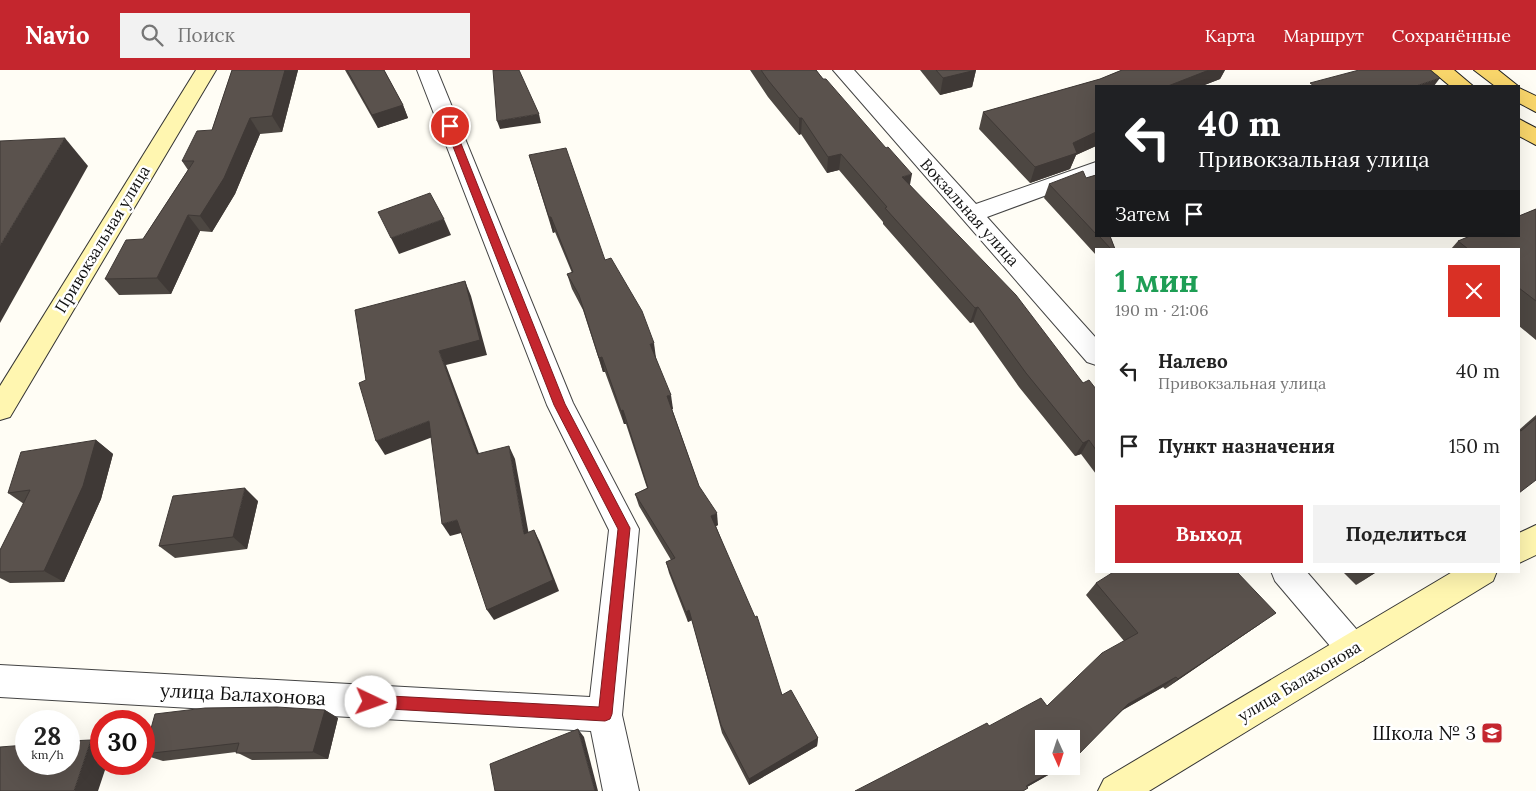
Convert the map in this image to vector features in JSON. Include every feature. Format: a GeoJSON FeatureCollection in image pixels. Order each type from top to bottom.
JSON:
{"type":"FeatureCollection","features":[{"type":"Feature","properties":{"kind":"main road"},"geometry":{"type":"LineString","coordinates":[[1441,70],[1462,85]]}},
{"type":"Feature","properties":{"kind":"main road"},"geometry":{"type":"LineString","coordinates":[[1484,70],[1506,85]]}},
{"type":"Feature","properties":{"kind":"main road"},"geometry":{"type":"LineString","coordinates":[[1520,95],[1536,105]]}},
{"type":"Feature","properties":{"kind":"main road"},"geometry":{"type":"LineString","coordinates":[[1520,127],[1536,138]]}},
{"type":"Feature","properties":{"kind":"street","name":"Привокзальная улица"},"geometry":{"type":"LineString","coordinates":[[0,409],[206,70]]}},
{"type":"Feature","properties":{"kind":"street"},"geometry":{"type":"LineString","coordinates":[[427,70],[560,405],[624,528],[605,714],[621,791]]}},
{"type":"Feature","properties":{"kind":"street","name":"Вокзальная улица"},"geometry":{"type":"LineString","coordinates":[[843,70],[973,214],[1095,354]]}},
{"type":"Feature","properties":{"kind":"street"},"geometry":{"type":"LineString","coordinates":[[973,214],[1095,169]]}},
{"type":"Feature","properties":{"kind":"street"},"geometry":{"type":"LineString","coordinates":[[1520,548],[1536,539]]}},
{"type":"Feature","properties":{"kind":"street"},"geometry":{"type":"LineString","coordinates":[[1288,573],[1354,649]]}},
{"type":"Feature","properties":{"kind":"street","name":"улица Балахонова"},"geometry":{"type":"LineString","coordinates":[[1116,791],[1479,573]]}},
{"type":"Feature","properties":{"kind":"street","name":"улица Балахонова"},"geometry":{"type":"LineString","coordinates":[[0,681],[605,714]]}},
{"type":"Feature","properties":{"kind":"building"},"geometry":{"type":"Polygon","coordinates":[[[232,70],[285,70],[272,116],[250,118],[224,178],[200,216],[188,215],[157,278],[105,279],[126,240],[143,239],[194,161],[182,161],[197,131],[212,130],[232,70]]]}},
{"type":"Feature","properties":{"kind":"building"},"geometry":{"type":"Polygon","coordinates":[[[347,70],[384,70],[403,105],[372,115],[347,70]]]}},
{"type":"Feature","properties":{"kind":"building"},"geometry":{"type":"Polygon","coordinates":[[[493,70],[519,70],[539,114],[497,121],[493,70]]]}},
{"type":"Feature","properties":{"kind":"building"},"geometry":{"type":"Polygon","coordinates":[[[761,70],[816,70],[912,174],[902,177],[1016,295],[1083,383],[1089,380],[1095,388],[1095,449],[1089,440],[1083,443],[1026,373],[978,307],[975,308],[885,208],[887,207],[841,154],[828,157],[802,118],[799,118],[761,70]]]}},
{"type":"Feature","properties":{"kind":"building"},"geometry":{"type":"Polygon","coordinates":[[[936,70],[976,70],[943,78],[936,70]]]}},
{"type":"Feature","properties":{"kind":"building"},"geometry":{"type":"Polygon","coordinates":[[[1122,70],[1209,70],[1171,85],[1095,85],[1095,132],[1073,143],[1077,153],[1035,167],[983,112],[1100,79],[1122,70]]]}},
{"type":"Feature","properties":{"kind":"building"},"geometry":{"type":"Polygon","coordinates":[[[1359,70],[1430,70],[1440,78],[1419,85],[1313,85],[1310,83],[1359,70]]]}},
{"type":"Feature","properties":{"kind":"building"},"geometry":{"type":"Polygon","coordinates":[[[65,138],[0,246],[0,141],[65,138]]]}},
{"type":"Feature","properties":{"kind":"building"},"geometry":{"type":"Polygon","coordinates":[[[566,148],[605,260],[611,258],[642,311],[654,343],[650,344],[671,395],[667,396],[699,486],[717,513],[711,516],[755,617],[757,616],[782,695],[791,690],[818,738],[749,779],[721,725],[689,610],[686,612],[666,562],[675,558],[635,494],[648,488],[623,410],[621,411],[602,357],[599,358],[579,295],[567,274],[573,272],[551,217],[549,217],[529,155],[566,148]]]}},
{"type":"Feature","properties":{"kind":"building"},"geometry":{"type":"Polygon","coordinates":[[[1083,171],[1086,178],[1095,175],[1095,233],[1049,184],[1083,171]]]}},
{"type":"Feature","properties":{"kind":"building"},"geometry":{"type":"Polygon","coordinates":[[[430,193],[444,219],[391,238],[378,212],[430,193]]]}},
{"type":"Feature","properties":{"kind":"building"},"geometry":{"type":"Polygon","coordinates":[[[1536,209],[1536,301],[1520,289],[1520,248],[1467,248],[1458,241],[1468,237],[1520,237],[1520,216],[1536,209]]]}},
{"type":"Feature","properties":{"kind":"building"},"geometry":{"type":"Polygon","coordinates":[[[1100,237],[1110,237],[1115,248],[1110,248],[1100,237]]]}},
{"type":"Feature","properties":{"kind":"building"},"geometry":{"type":"Polygon","coordinates":[[[465,281],[480,340],[439,351],[477,454],[509,446],[524,534],[534,530],[553,580],[487,610],[457,520],[442,524],[429,421],[376,441],[359,383],[366,380],[355,310],[465,281]]]}},
{"type":"Feature","properties":{"kind":"building"},"geometry":{"type":"Polygon","coordinates":[[[1536,418],[1536,480],[1520,492],[1520,430],[1536,418]]]}},
{"type":"Feature","properties":{"kind":"building"},"geometry":{"type":"Polygon","coordinates":[[[96,440],[83,486],[44,571],[0,572],[0,550],[30,490],[8,493],[21,452],[96,440]]]}},
{"type":"Feature","properties":{"kind":"building"},"geometry":{"type":"Polygon","coordinates":[[[245,488],[233,537],[159,546],[173,496],[245,488]]]}},
{"type":"Feature","properties":{"kind":"building"},"geometry":{"type":"Polygon","coordinates":[[[1112,573],[1238,573],[1276,613],[1178,679],[1176,677],[1128,704],[1080,753],[1080,730],[1035,730],[1035,775],[1045,775],[1026,786],[1028,788],[1023,791],[855,791],[987,723],[989,726],[1041,698],[1047,706],[1102,653],[1138,633],[1096,583],[1112,573]]]}},
{"type":"Feature","properties":{"kind":"building"},"geometry":{"type":"Polygon","coordinates":[[[277,707],[325,710],[313,752],[236,753],[239,743],[155,753],[155,714],[205,708],[277,707]]]}},
{"type":"Feature","properties":{"kind":"building"},"geometry":{"type":"Polygon","coordinates":[[[578,729],[595,791],[495,791],[490,764],[578,729]]]}},
{"type":"Feature","properties":{"kind":"building"},"geometry":{"type":"Polygon","coordinates":[[[80,740],[90,740],[80,773],[80,740]]]}},
{"type":"Feature","properties":{"kind":"building"},"geometry":{"type":"Polygon","coordinates":[[[15,746],[15,775],[79,775],[74,791],[0,791],[0,747],[15,746]]]}},
{"type":"Feature","properties":{"kind":"place","name":"Школа № 3"},"geometry":{"type":"Point","coordinates":[1492,733]}},
{"type":"Feature","properties":{"kind":"route"},"geometry":{"type":"LineString","coordinates":[[371,702],[605,714],[624,528],[560,405],[450,126]]}}]}
